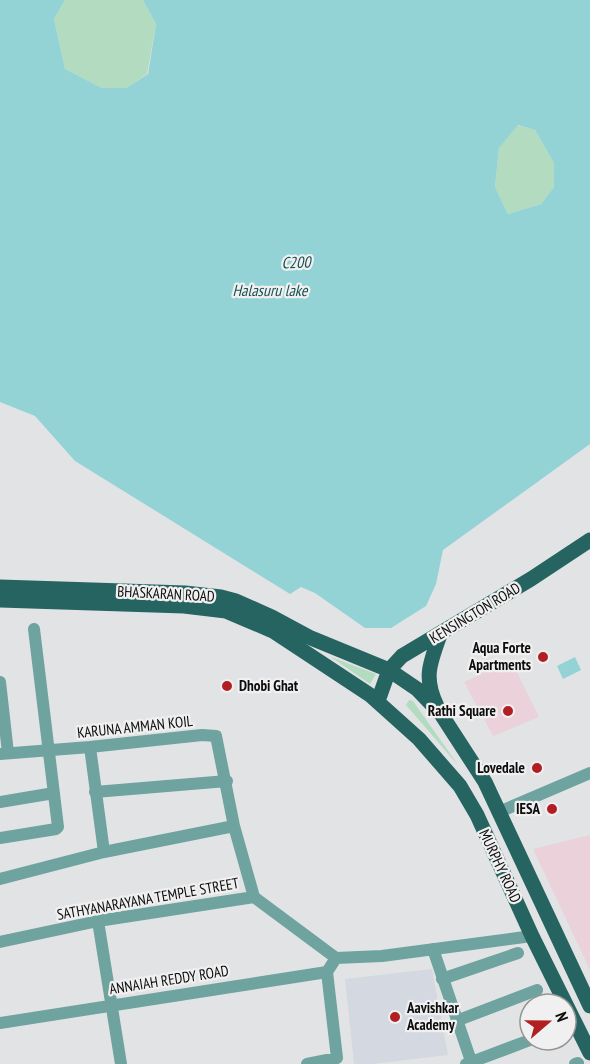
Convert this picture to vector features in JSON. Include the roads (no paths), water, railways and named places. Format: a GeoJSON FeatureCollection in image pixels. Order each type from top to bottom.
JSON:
{"type":"FeatureCollection","features":[{"type":"Feature","properties":{"kind":"main road","name":"KENSINGTON ROAD"},"geometry":{"type":"LineString","coordinates":[[378,701],[389,670],[402,656],[531,579],[590,540]]}},
{"type":"Feature","properties":{"kind":"main road","name":"BHASKARAN ROAD"},"geometry":{"type":"LineString","coordinates":[[0,587],[185,593],[221,597],[236,601],[311,638],[389,670]]}},
{"type":"Feature","properties":{"kind":"main road","name":"BHASKARAN ROAD"},"geometry":{"type":"LineString","coordinates":[[0,600],[184,606],[226,611],[273,631],[378,701]]}},
{"type":"Feature","properties":{"kind":"main road"},"geometry":{"type":"LineString","coordinates":[[440,635],[428,675],[432,695],[441,714]]}},
{"type":"Feature","properties":{"kind":"main road","name":"MURPHY ROAD"},"geometry":{"type":"LineString","coordinates":[[389,670],[417,689],[441,714],[485,782],[590,1006]]}},
{"type":"Feature","properties":{"kind":"main road","name":"MURPHY ROAD"},"geometry":{"type":"LineString","coordinates":[[378,701],[419,739],[460,786],[477,815],[532,936],[590,1053]]}},
{"type":"Feature","properties":{"kind":"street"},"geometry":{"type":"LineString","coordinates":[[0,838],[57,829],[34,629]]}},
{"type":"Feature","properties":{"kind":"street"},"geometry":{"type":"LineString","coordinates":[[0,682],[4,753]]}},
{"type":"Feature","properties":{"kind":"street","name":"KARUNA AMMAN KOIL"},"geometry":{"type":"LineString","coordinates":[[4,753],[47,751],[202,735],[216,736],[234,826],[254,897]]}},
{"type":"Feature","properties":{"kind":"street"},"geometry":{"type":"LineString","coordinates":[[90,747],[104,852]]}},
{"type":"Feature","properties":{"kind":"street"},"geometry":{"type":"LineString","coordinates":[[499,812],[590,773]]}},
{"type":"Feature","properties":{"kind":"street"},"geometry":{"type":"LineString","coordinates":[[95,792],[226,781]]}},
{"type":"Feature","properties":{"kind":"street"},"geometry":{"type":"LineString","coordinates":[[0,802],[54,793]]}},
{"type":"Feature","properties":{"kind":"street"},"geometry":{"type":"LineString","coordinates":[[0,879],[104,852],[234,826]]}},
{"type":"Feature","properties":{"kind":"street","name":"SATHYANARAYANA TEMPLE STREET"},"geometry":{"type":"LineString","coordinates":[[0,942],[98,921],[254,897],[336,958]]}},
{"type":"Feature","properties":{"kind":"street"},"geometry":{"type":"LineString","coordinates":[[98,921],[121,1064]]}},
{"type":"Feature","properties":{"kind":"street"},"geometry":{"type":"LineString","coordinates":[[307,1064],[337,1058],[327,972],[336,958],[382,956],[532,936]]}},
{"type":"Feature","properties":{"kind":"street"},"geometry":{"type":"LineString","coordinates":[[433,949],[470,1063],[518,1045]]}},
{"type":"Feature","properties":{"kind":"street"},"geometry":{"type":"LineString","coordinates":[[442,979],[518,953]]}},
{"type":"Feature","properties":{"kind":"street","name":"ANNAIAH REDDY ROAD"},"geometry":{"type":"LineString","coordinates":[[0,1023],[327,972]]}},
{"type":"Feature","properties":{"kind":"street"},"geometry":{"type":"LineString","coordinates":[[456,1021],[537,990]]}},
{"type":"Feature","properties":{"kind":"water","name":"Halasuru lake"},"geometry":{"type":"Polygon","coordinates":[[[0,0],[65,0],[54,19],[65,69],[102,88],[126,88],[148,74],[156,24],[143,0],[590,0],[590,444],[443,550],[436,584],[426,606],[391,628],[365,628],[315,593],[301,587],[290,594],[75,461],[35,416],[0,402],[0,0]],[[518,125],[499,148],[495,187],[508,214],[541,204],[554,187],[554,163],[535,130],[518,125]]]}},
{"type":"Feature","properties":{"kind":"water"},"geometry":{"type":"Polygon","coordinates":[[[575,657],[581,670],[563,679],[557,666],[575,657]]]}},
{"type":"Feature","properties":{"kind":"place","name":"Aqua Forte Apartments"},"geometry":{"type":"Point","coordinates":[543,657]}},
{"type":"Feature","properties":{"kind":"place","name":"Dhobi Ghat"},"geometry":{"type":"Point","coordinates":[227,686]}},
{"type":"Feature","properties":{"kind":"place","name":"Rathi Square"},"geometry":{"type":"Point","coordinates":[508,711]}},
{"type":"Feature","properties":{"kind":"place","name":"Lovedale"},"geometry":{"type":"Point","coordinates":[537,768]}},
{"type":"Feature","properties":{"kind":"place","name":"IESA"},"geometry":{"type":"Point","coordinates":[552,809]}},
{"type":"Feature","properties":{"kind":"place","name":"Aavishkar Academy"},"geometry":{"type":"Point","coordinates":[395,1017]}},
{"type":"Feature","properties":{"kind":"water label","name":"C200"},"geometry":{"type":"Point","coordinates":[296,262]}}]}
